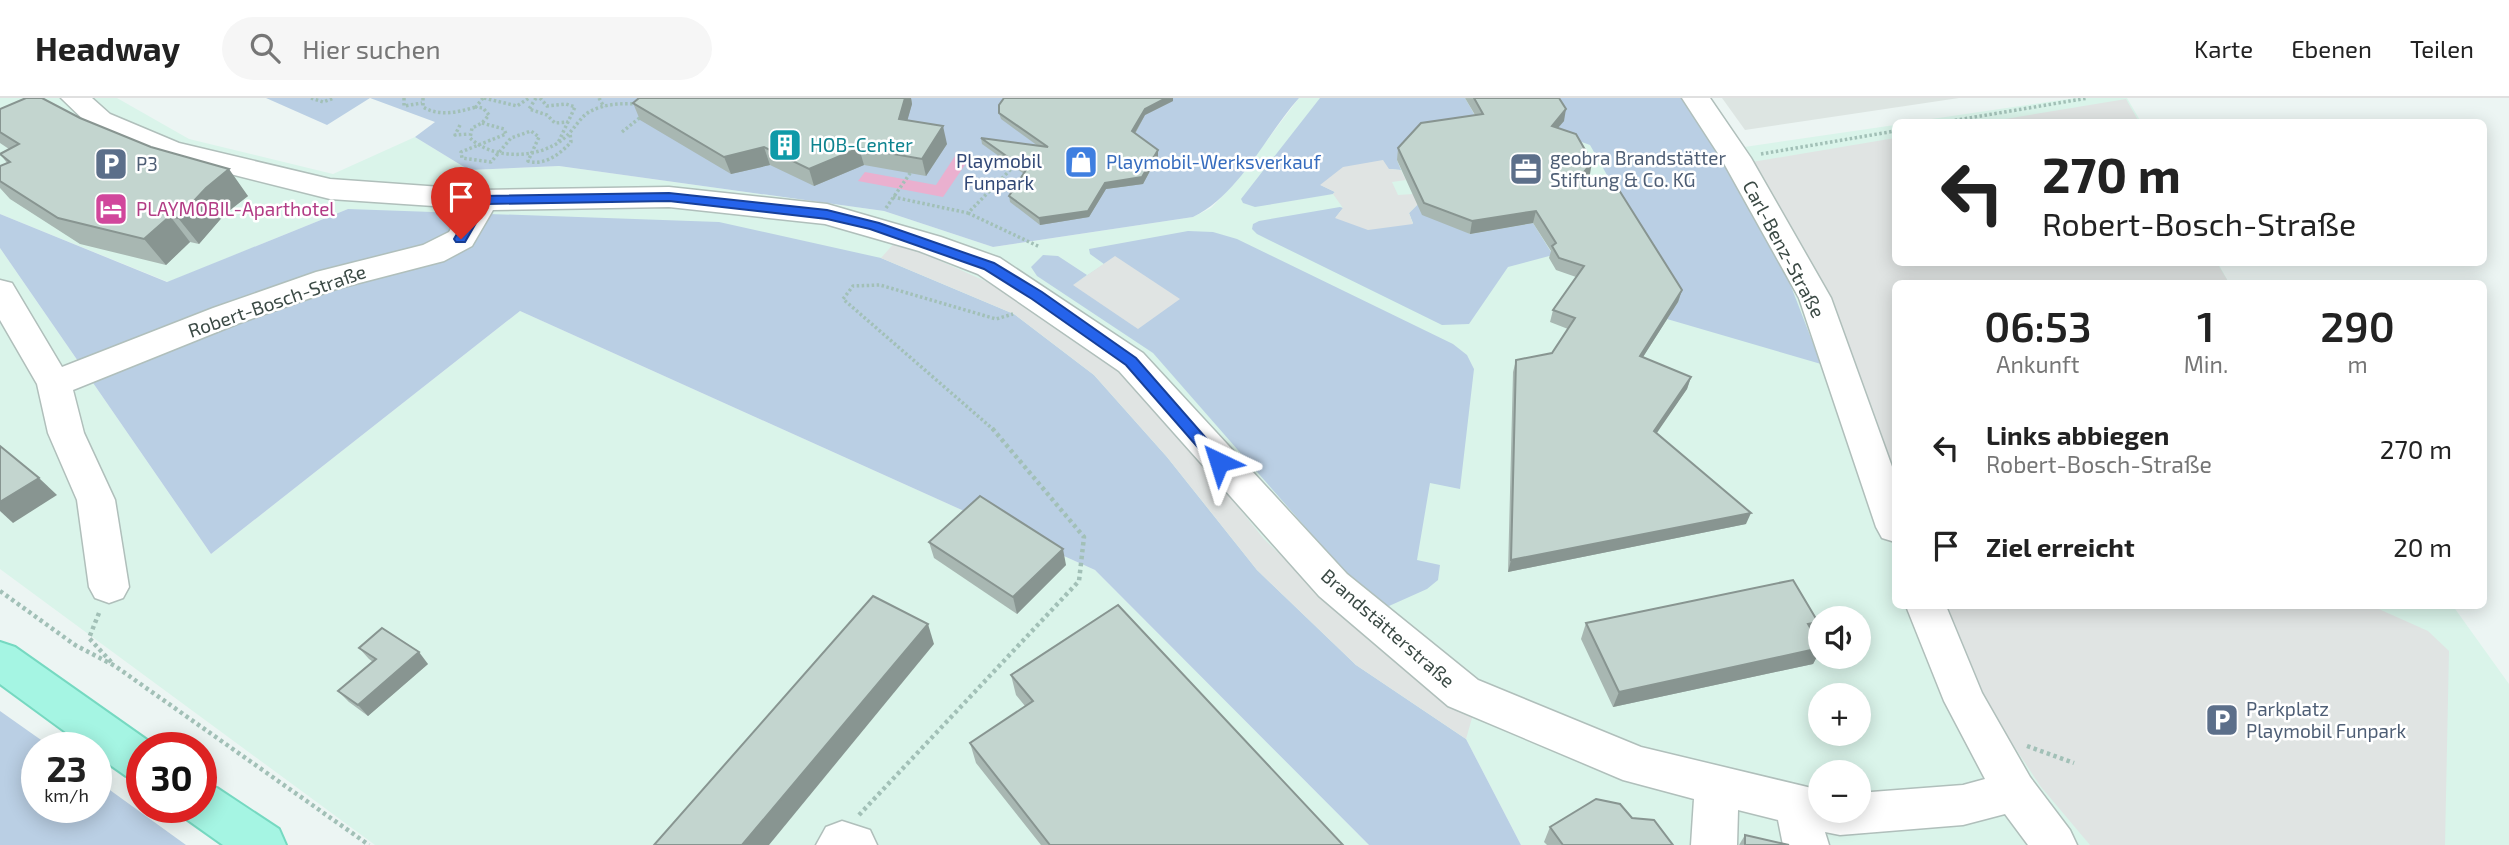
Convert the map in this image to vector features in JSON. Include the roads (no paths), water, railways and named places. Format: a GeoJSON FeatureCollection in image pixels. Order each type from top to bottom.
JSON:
{"type":"FeatureCollection","features":[{"type":"Feature","properties":{"kind":"main road"},"geometry":{"type":"LineString","coordinates":[[0,660],[126,751]]}},
{"type":"Feature","properties":{"kind":"main road"},"geometry":{"type":"LineString","coordinates":[[217,814],[262,845]]}},
{"type":"Feature","properties":{"kind":"street","name":"Brandstätterstraße"},"geometry":{"type":"LineString","coordinates":[[75,98],[100,120],[169,150],[330,189],[483,200],[669,197],[827,214],[908,236],[977,262],[1037,296],[1131,362],[1333,585],[1463,693],[1637,766],[1717,786],[1808,817]]}},
{"type":"Feature","properties":{"kind":"street","name":"Carl-Benz-Straße"},"geometry":{"type":"LineString","coordinates":[[1696,98],[1736,158],[1815,298],[1892,518]]}},
{"type":"Feature","properties":{"kind":"street","name":"Robert-Bosch-Straße"},"geometry":{"type":"LineString","coordinates":[[54,384],[225,316],[327,280],[433,253],[461,239],[483,200]]}},
{"type":"Feature","properties":{"kind":"street"},"geometry":{"type":"LineString","coordinates":[[0,291],[54,384],[66,433],[96,500],[108,587]]}},
{"type":"Feature","properties":{"kind":"street"},"geometry":{"type":"LineString","coordinates":[[1927,609],[1965,701],[2015,791],[2053,845]]}},
{"type":"Feature","properties":{"kind":"street"},"geometry":{"type":"LineString","coordinates":[[1714,845],[1717,786]]}},
{"type":"Feature","properties":{"kind":"street","name":"Brandstätterstraße"},"geometry":{"type":"LineString","coordinates":[[1871,812],[1963,805],[2015,791]]}},
{"type":"Feature","properties":{"kind":"place","name":"HOB-Center"},"geometry":{"type":"Point","coordinates":[785,145]}},
{"type":"Feature","properties":{"kind":"place","name":"Playmobil-Werksverkauf"},"geometry":{"type":"Point","coordinates":[1081,162]}},
{"type":"Feature","properties":{"kind":"place","name":"P3"},"geometry":{"type":"Point","coordinates":[111,164]}},
{"type":"Feature","properties":{"kind":"place","name":"geobra Brandstätter Stiftung & Co. KG"},"geometry":{"type":"Point","coordinates":[1526,169]}},
{"type":"Feature","properties":{"kind":"place","name":"PLAYMOBIL-Aparthotel"},"geometry":{"type":"Point","coordinates":[111,209]}},
{"type":"Feature","properties":{"kind":"place","name":"Parkplatz Playmobil Funpark"},"geometry":{"type":"Point","coordinates":[2222,720]}},
{"type":"Feature","properties":{"kind":"park label","name":"Playmobil Funpark"},"geometry":{"type":"Point","coordinates":[999,172]}}]}
